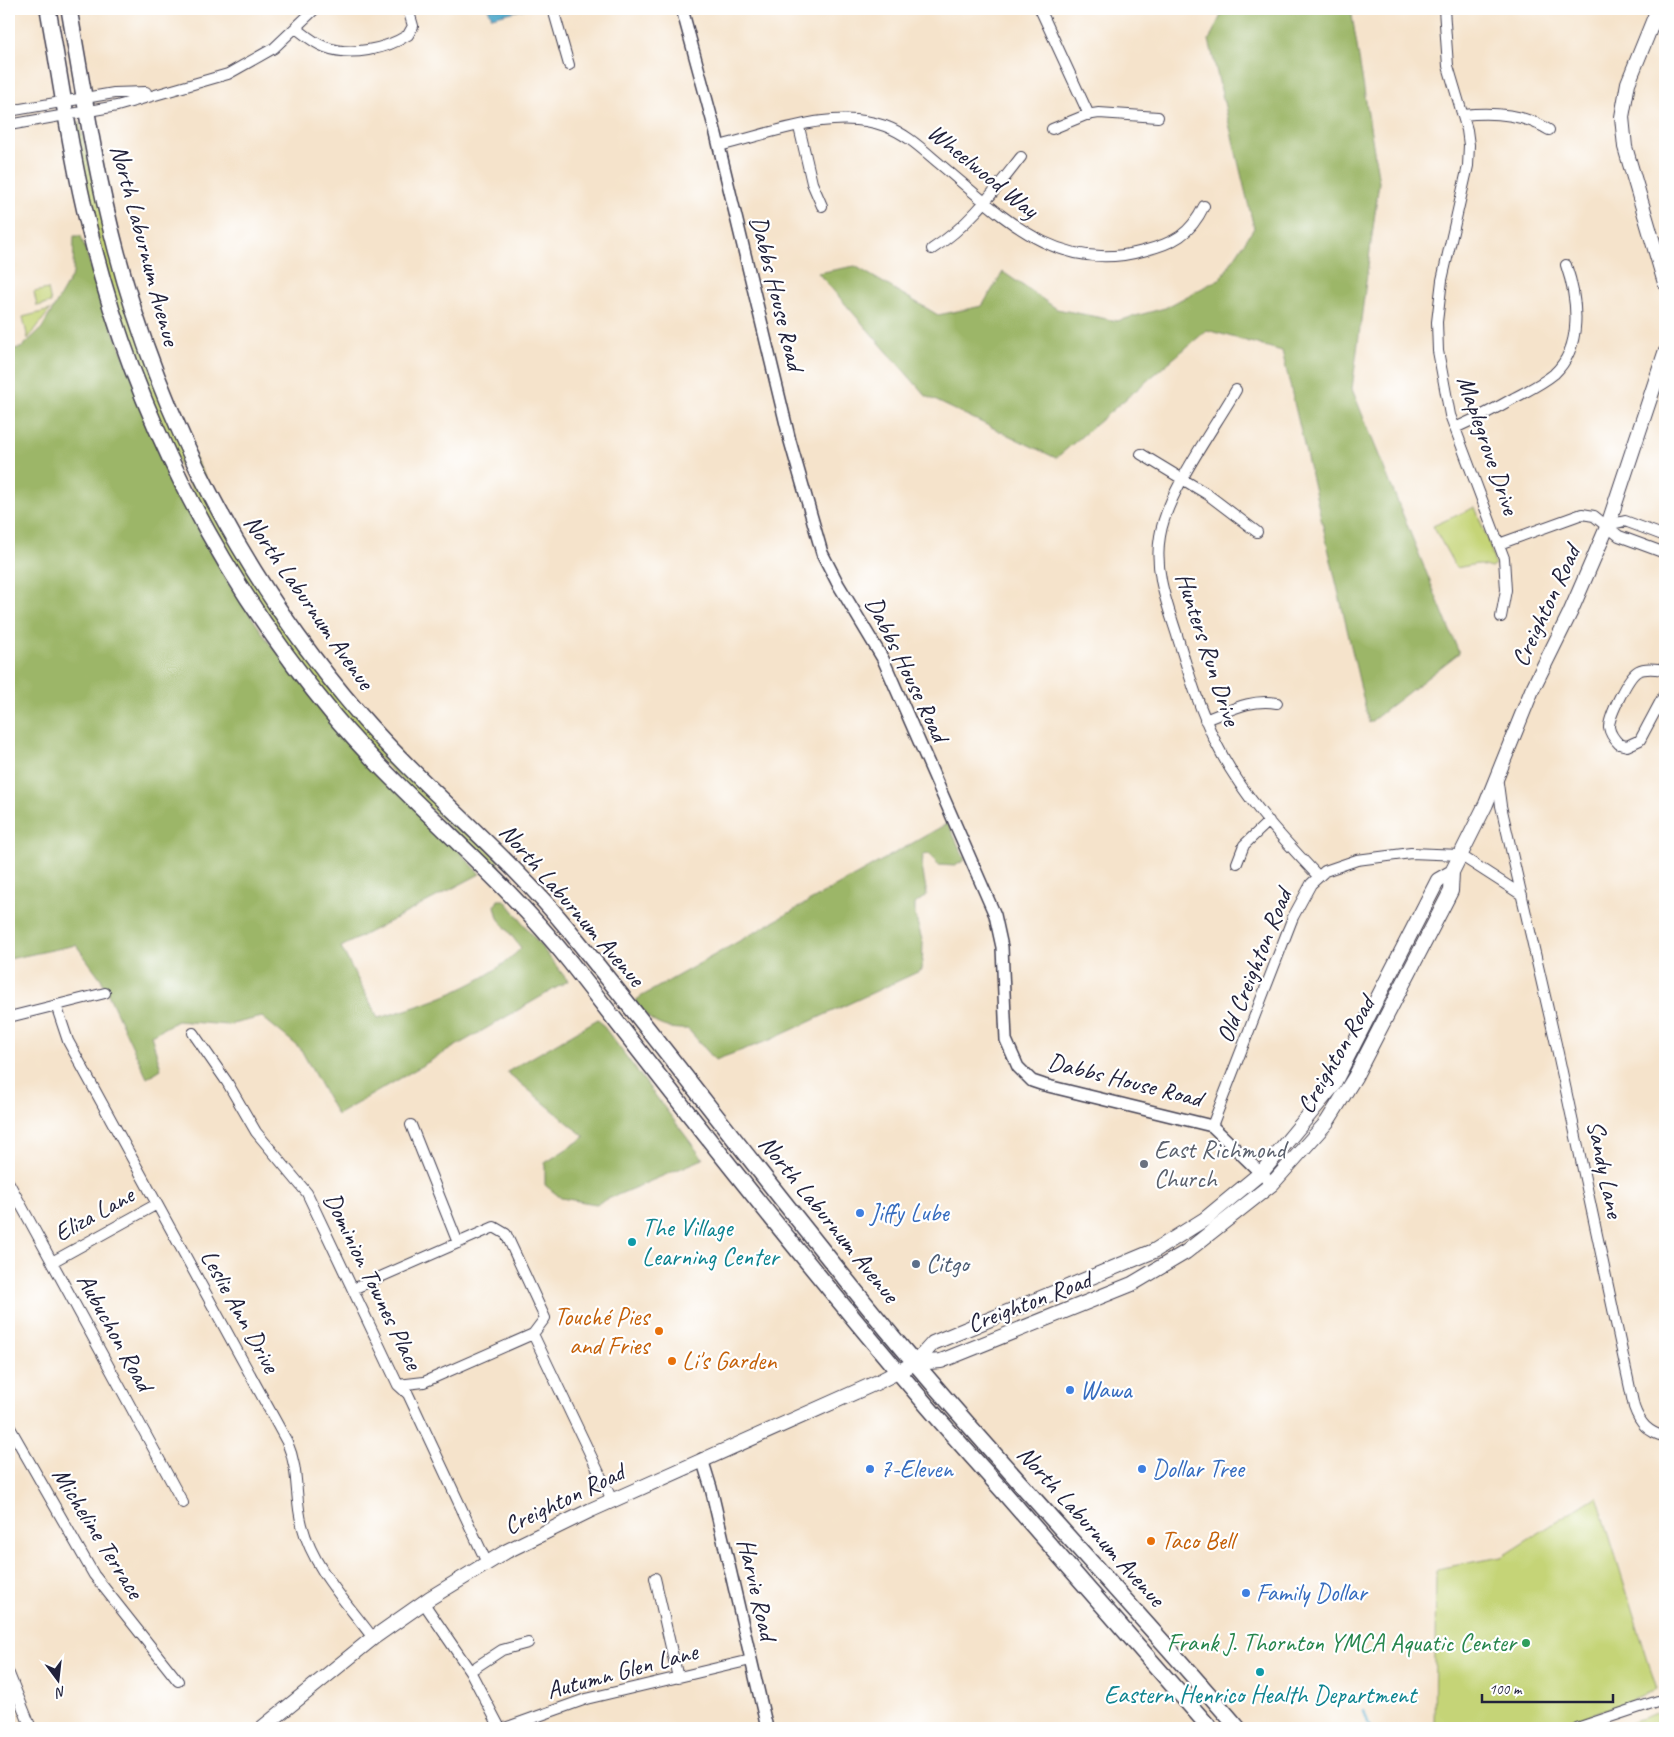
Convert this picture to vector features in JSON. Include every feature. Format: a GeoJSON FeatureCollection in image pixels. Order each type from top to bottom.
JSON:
{"type":"FeatureCollection","features":[{"type":"Feature","properties":{"kind":"main road","name":"North Laburnum Avenue"},"geometry":{"type":"LineString","coordinates":[[48,9],[89,228],[108,300],[139,388],[174,469],[209,535],[258,615],[306,680],[376,762],[485,870],[566,956],[780,1228],[898,1371],[1210,1728]]}},
{"type":"Feature","properties":{"kind":"main road","name":"North Laburnum Avenue"},"geometry":{"type":"LineString","coordinates":[[69,9],[114,243],[132,305],[173,418],[211,497],[270,596],[327,675],[378,736],[495,849],[562,922],[820,1248],[915,1363],[1238,1728]]}},
{"type":"Feature","properties":{"kind":"main road"},"geometry":{"type":"LineString","coordinates":[[1658,9],[1628,83],[1622,117],[1625,147],[1665,283]]}},
{"type":"Feature","properties":{"kind":"main road","name":"Creighton Road"},"geometry":{"type":"LineString","coordinates":[[262,1728],[373,1638],[424,1602],[487,1563],[555,1526],[915,1363],[942,1361],[1126,1287],[1186,1252],[1272,1184],[1327,1122],[1355,1077],[1451,891],[1452,872],[1486,804],[1532,690],[1570,613],[1608,525],[1665,354]]}},
{"type":"Feature","properties":{"kind":"main road","name":"Creighton Road"},"geometry":{"type":"LineString","coordinates":[[915,1363],[933,1343],[1116,1268],[1167,1244],[1220,1208],[1262,1172],[1332,1087],[1438,880],[1452,872]]}},
{"type":"Feature","properties":{"kind":"street"},"geometry":{"type":"LineString","coordinates":[[9,125],[86,104],[117,106],[157,92],[212,79],[246,65],[274,48],[315,9]]}},
{"type":"Feature","properties":{"kind":"street"},"geometry":{"type":"LineString","coordinates":[[296,28],[326,48],[347,51],[365,50],[408,35],[413,26],[408,9]]}},
{"type":"Feature","properties":{"kind":"street"},"geometry":{"type":"LineString","coordinates":[[553,9],[568,65]]}},
{"type":"Feature","properties":{"kind":"street","name":"Dabbs House Road"},"geometry":{"type":"LineString","coordinates":[[682,9],[719,146],[770,361],[812,523],[832,573],[883,659],[995,915],[1002,947],[1006,1040],[1018,1067],[1032,1081],[1044,1085],[1212,1126],[1262,1172],[1272,1184]]}},
{"type":"Feature","properties":{"kind":"street"},"geometry":{"type":"LineString","coordinates":[[1040,9],[1089,115]]}},
{"type":"Feature","properties":{"kind":"street","name":"Maplegrove Drive"},"geometry":{"type":"LineString","coordinates":[[1444,9],[1448,66],[1463,116],[1469,145],[1469,161],[1442,280],[1437,326],[1441,376],[1456,428],[1504,558],[1506,580],[1505,604],[1501,617]]}},
{"type":"Feature","properties":{"kind":"street"},"geometry":{"type":"LineString","coordinates":[[9,111],[66,108]]}},
{"type":"Feature","properties":{"kind":"street"},"geometry":{"type":"LineString","coordinates":[[1052,129],[1099,113],[1158,117]]}},
{"type":"Feature","properties":{"kind":"street"},"geometry":{"type":"LineString","coordinates":[[1463,116],[1495,114],[1521,119],[1549,130]]}},
{"type":"Feature","properties":{"kind":"street","name":"Wheelwood Way"},"geometry":{"type":"LineString","coordinates":[[719,146],[840,118],[886,126],[918,145],[1022,232],[1049,245],[1073,252],[1110,256],[1138,253],[1179,238],[1192,227],[1204,206]]}},
{"type":"Feature","properties":{"kind":"street"},"geometry":{"type":"LineString","coordinates":[[799,127],[812,183],[822,206]]}},
{"type":"Feature","properties":{"kind":"street"},"geometry":{"type":"LineString","coordinates":[[932,249],[948,239],[985,202],[1022,157]]}},
{"type":"Feature","properties":{"kind":"street"},"geometry":{"type":"LineString","coordinates":[[1456,428],[1539,385],[1554,374],[1564,362],[1574,336],[1575,320],[1574,294],[1566,265]]}},
{"type":"Feature","properties":{"kind":"street","name":"Hunters Run Drive"},"geometry":{"type":"LineString","coordinates":[[1236,390],[1183,479],[1164,517],[1158,562],[1165,598],[1205,720],[1231,771],[1269,821],[1318,876]]}},
{"type":"Feature","properties":{"kind":"street"},"geometry":{"type":"LineString","coordinates":[[1141,454],[1183,479],[1235,514],[1257,532]]}},
{"type":"Feature","properties":{"kind":"street"},"geometry":{"type":"LineString","coordinates":[[1499,544],[1576,515],[1594,516],[1608,525],[1619,536],[1665,553]]}},
{"type":"Feature","properties":{"kind":"street"},"geometry":{"type":"LineString","coordinates":[[1608,525],[1625,521],[1665,536]]}},
{"type":"Feature","properties":{"kind":"street"},"geometry":{"type":"LineString","coordinates":[[1665,670],[1645,669],[1636,672],[1630,678],[1610,719],[1609,729],[1619,744],[1627,746],[1640,740],[1665,693]]}},
{"type":"Feature","properties":{"kind":"street"},"geometry":{"type":"LineString","coordinates":[[1205,720],[1248,703],[1277,703]]}},
{"type":"Feature","properties":{"kind":"street","name":"Sandy Lane"},"geometry":{"type":"LineString","coordinates":[[1497,773],[1501,806],[1634,1407],[1640,1422],[1648,1429],[1665,1437]]}},
{"type":"Feature","properties":{"kind":"street"},"geometry":{"type":"LineString","coordinates":[[1237,863],[1244,845],[1269,821]]}},
{"type":"Feature","properties":{"kind":"street","name":"Old Creighton Road"},"geometry":{"type":"LineString","coordinates":[[1212,1126],[1293,918],[1306,892],[1318,876],[1341,864],[1357,860],[1411,853],[1460,855]]}},
{"type":"Feature","properties":{"kind":"street"},"geometry":{"type":"LineString","coordinates":[[1460,855],[1522,895]]}},
{"type":"Feature","properties":{"kind":"street"},"geometry":{"type":"LineString","coordinates":[[9,1017],[105,993]]}},
{"type":"Feature","properties":{"kind":"street","name":"Leslie Ann Drive"},"geometry":{"type":"LineString","coordinates":[[56,1005],[68,1041],[287,1442],[296,1466],[300,1515],[308,1544],[318,1563],[373,1638]]}},
{"type":"Feature","properties":{"kind":"street","name":"Dominion Townes Place"},"geometry":{"type":"LineString","coordinates":[[193,1033],[227,1082],[256,1132],[307,1193],[398,1385],[408,1394],[487,1563]]}},
{"type":"Feature","properties":{"kind":"street"},"geometry":{"type":"LineString","coordinates":[[411,1125],[458,1243]]}},
{"type":"Feature","properties":{"kind":"street","name":"Aubuchon Road"},"geometry":{"type":"LineString","coordinates":[[9,1183],[183,1503]]}},
{"type":"Feature","properties":{"kind":"street","name":"Eliza Lane"},"geometry":{"type":"LineString","coordinates":[[52,1262],[157,1204]]}},
{"type":"Feature","properties":{"kind":"street"},"geometry":{"type":"LineString","coordinates":[[352,1289],[494,1227],[506,1234],[545,1318],[533,1334],[424,1382],[398,1385]]}},
{"type":"Feature","properties":{"kind":"street"},"geometry":{"type":"LineString","coordinates":[[533,1334],[612,1500]]}},
{"type":"Feature","properties":{"kind":"street","name":"Micheline Terrace"},"geometry":{"type":"LineString","coordinates":[[9,1426],[94,1575],[178,1682]]}},
{"type":"Feature","properties":{"kind":"street","name":"Harvie Road"},"geometry":{"type":"LineString","coordinates":[[702,1459],[711,1488],[767,1728]]}},
{"type":"Feature","properties":{"kind":"street"},"geometry":{"type":"LineString","coordinates":[[654,1578],[678,1678]]}},
{"type":"Feature","properties":{"kind":"street"},"geometry":{"type":"LineString","coordinates":[[424,1602],[470,1671],[500,1728]]}},
{"type":"Feature","properties":{"kind":"street"},"geometry":{"type":"LineString","coordinates":[[470,1671],[502,1650],[528,1643]]}},
{"type":"Feature","properties":{"kind":"street","name":"Autumn Glen Lane"},"geometry":{"type":"LineString","coordinates":[[505,1728],[586,1699],[751,1660]]}},
{"type":"Feature","properties":{"kind":"street"},"geometry":{"type":"LineString","coordinates":[[9,1675],[31,1728]]}},
{"type":"Feature","properties":{"kind":"street"},"geometry":{"type":"LineString","coordinates":[[1577,1728],[1658,1701]]}},
{"type":"Feature","properties":{"kind":"green space"},"geometry":{"type":"Polygon","coordinates":[[[1224,9],[1351,9],[1379,182],[1352,389],[1459,653],[1369,723],[1282,351],[1207,330],[1056,458],[926,396],[818,273],[855,266],[938,315],[982,306],[1003,272],[1057,309],[1117,321],[1165,308],[1221,278],[1254,228],[1209,40],[1224,9]]]}},
{"type":"Feature","properties":{"kind":"green space"},"geometry":{"type":"Polygon","coordinates":[[[79,121],[91,172],[158,390],[287,628],[497,860],[500,867],[497,870],[493,870],[371,750],[282,641],[212,530],[157,418],[109,283],[89,200],[76,125],[79,121]]]}},
{"type":"Feature","properties":{"kind":"green space"},"geometry":{"type":"Polygon","coordinates":[[[74,236],[81,236],[107,316],[191,515],[228,582],[270,644],[480,874],[341,947],[378,1018],[416,1007],[455,992],[491,972],[521,948],[498,918],[495,906],[498,900],[505,900],[568,981],[337,1115],[300,1048],[262,1017],[228,1025],[177,1021],[151,1035],[161,1069],[147,1078],[101,979],[76,945],[9,959],[9,349],[21,348],[42,328],[73,274],[74,236]]]}},
{"type":"Feature","properties":{"kind":"green space"},"geometry":{"type":"Polygon","coordinates":[[[48,289],[51,303],[37,306],[34,292],[48,289]]]}},
{"type":"Feature","properties":{"kind":"green space"},"geometry":{"type":"Polygon","coordinates":[[[50,310],[28,339],[23,317],[50,310]]]}},
{"type":"Feature","properties":{"kind":"green space"},"geometry":{"type":"Polygon","coordinates":[[[1475,507],[1495,565],[1491,568],[1477,564],[1456,568],[1433,526],[1475,507]]]}},
{"type":"Feature","properties":{"kind":"green space"},"geometry":{"type":"Polygon","coordinates":[[[948,823],[965,860],[955,866],[938,865],[930,854],[923,855],[922,867],[927,895],[915,904],[915,915],[923,943],[922,970],[770,1040],[715,1060],[688,1029],[671,1028],[657,1023],[645,1014],[635,1001],[642,996],[948,823]]]}},
{"type":"Feature","properties":{"kind":"green space"},"geometry":{"type":"Polygon","coordinates":[[[598,1019],[703,1159],[596,1204],[561,1198],[545,1185],[545,1163],[585,1137],[507,1072],[598,1019]]]}},
{"type":"Feature","properties":{"kind":"green space"},"geometry":{"type":"Polygon","coordinates":[[[1597,1496],[1657,1690],[1554,1728],[1434,1728],[1436,1569],[1501,1557],[1597,1496]]]}},
{"type":"Feature","properties":{"kind":"green space"},"geometry":{"type":"Polygon","coordinates":[[[1664,1711],[1665,1728],[1616,1728],[1664,1711]]]}},
{"type":"Feature","properties":{"kind":"water"},"geometry":{"type":"Polygon","coordinates":[[[488,9],[525,9],[492,17],[488,9]]]}},
{"type":"Feature","properties":{"kind":"waterway"},"geometry":{"type":"LineString","coordinates":[[1364,1711],[1370,1728]]}},
{"type":"Feature","properties":{"kind":"place","name":"East Richmond Church"},"geometry":{"type":"Point","coordinates":[1144,1164]}},
{"type":"Feature","properties":{"kind":"place","name":"Jiffy Lube"},"geometry":{"type":"Point","coordinates":[860,1213]}},
{"type":"Feature","properties":{"kind":"place","name":"The Village Learning Center"},"geometry":{"type":"Point","coordinates":[632,1242]}},
{"type":"Feature","properties":{"kind":"place","name":"Citgo"},"geometry":{"type":"Point","coordinates":[916,1264]}},
{"type":"Feature","properties":{"kind":"place","name":"Touché Pies and Fries"},"geometry":{"type":"Point","coordinates":[659,1331]}},
{"type":"Feature","properties":{"kind":"place","name":"Li's Garden"},"geometry":{"type":"Point","coordinates":[672,1361]}},
{"type":"Feature","properties":{"kind":"place","name":"Wawa"},"geometry":{"type":"Point","coordinates":[1070,1390]}},
{"type":"Feature","properties":{"kind":"place","name":"7-Eleven"},"geometry":{"type":"Point","coordinates":[870,1469]}},
{"type":"Feature","properties":{"kind":"place","name":"Dollar Tree"},"geometry":{"type":"Point","coordinates":[1142,1469]}},
{"type":"Feature","properties":{"kind":"place","name":"Taco Bell"},"geometry":{"type":"Point","coordinates":[1151,1541]}},
{"type":"Feature","properties":{"kind":"place","name":"Family Dollar"},"geometry":{"type":"Point","coordinates":[1246,1593]}},
{"type":"Feature","properties":{"kind":"place","name":"Frank J. Thornton YMCA Aquatic Center"},"geometry":{"type":"Point","coordinates":[1526,1643]}},
{"type":"Feature","properties":{"kind":"place","name":"Eastern Henrico Health Department"},"geometry":{"type":"Point","coordinates":[1260,1672]}}]}
